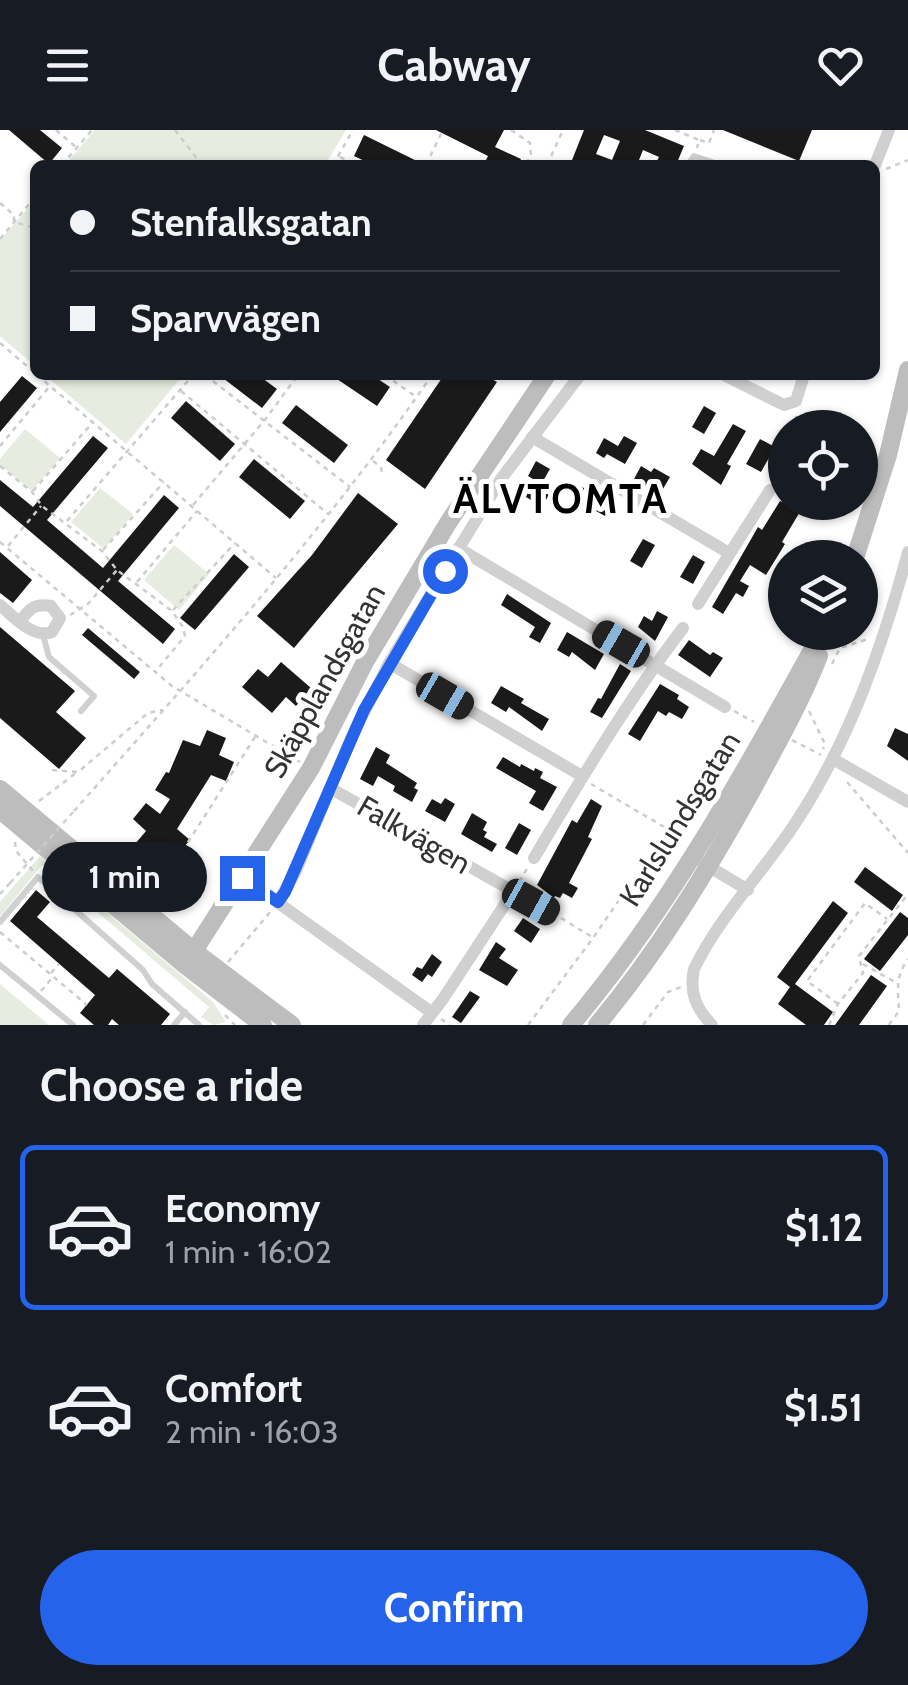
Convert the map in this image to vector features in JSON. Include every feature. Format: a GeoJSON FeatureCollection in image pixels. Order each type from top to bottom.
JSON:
{"type":"FeatureCollection","features":[{"type":"Feature","properties":{"kind":"main road"},"geometry":{"type":"LineString","coordinates":[[900,403],[908,356]]}},
{"type":"Feature","properties":{"kind":"main road"},"geometry":{"type":"LineString","coordinates":[[861,540],[884,470],[908,370]]}},
{"type":"Feature","properties":{"kind":"main road","name":"Skäpplandsgatan"},"geometry":{"type":"LineString","coordinates":[[190,959],[310,768],[365,662],[448,523],[545,380]]}},
{"type":"Feature","properties":{"kind":"main road","name":"Karlslundsgatan"},"geometry":{"type":"LineString","coordinates":[[570,1025],[616,968],[691,856],[814,650]]}},
{"type":"Feature","properties":{"kind":"main road","name":"Karlslundsgatan"},"geometry":{"type":"LineString","coordinates":[[597,1025],[676,919],[708,866],[799,704],[818,650]]}},
{"type":"Feature","properties":{"kind":"main road"},"geometry":{"type":"LineString","coordinates":[[0,789],[252,1016],[292,1025]]}},
{"type":"Feature","properties":{"kind":"main road"},"geometry":{"type":"LineString","coordinates":[[0,810],[190,959],[221,972],[252,1016]]}},
{"type":"Feature","properties":{"kind":"street"},"geometry":{"type":"LineString","coordinates":[[878,160],[889,130]]}},
{"type":"Feature","properties":{"kind":"street"},"geometry":{"type":"LineString","coordinates":[[278,902],[296,871],[389,662],[500,478],[576,380]]}},
{"type":"Feature","properties":{"kind":"street"},"geometry":{"type":"LineString","coordinates":[[733,380],[775,404],[792,404],[799,397],[803,380]]}},
{"type":"Feature","properties":{"kind":"street"},"geometry":{"type":"LineString","coordinates":[[532,437],[729,553]]}},
{"type":"Feature","properties":{"kind":"street"},"geometry":{"type":"LineString","coordinates":[[698,604],[768,493]]}},
{"type":"Feature","properties":{"kind":"street"},"geometry":{"type":"LineString","coordinates":[[458,548],[725,706]]}},
{"type":"Feature","properties":{"kind":"street"},"geometry":{"type":"LineString","coordinates":[[712,1025],[695,1002],[694,969],[799,817],[884,636],[908,552]]}},
{"type":"Feature","properties":{"kind":"street"},"geometry":{"type":"LineString","coordinates":[[0,605],[21,621],[44,635],[52,632],[60,619],[51,606],[42,604],[33,606],[21,621]]}},
{"type":"Feature","properties":{"kind":"street"},"geometry":{"type":"LineString","coordinates":[[534,858],[582,776],[654,666],[684,628]]}},
{"type":"Feature","properties":{"kind":"street"},"geometry":{"type":"LineString","coordinates":[[389,662],[582,776]]}},
{"type":"Feature","properties":{"kind":"street"},"geometry":{"type":"LineString","coordinates":[[828,759],[908,802]]}},
{"type":"Feature","properties":{"kind":"street","name":"Falkvägen"},"geometry":{"type":"LineString","coordinates":[[330,788],[550,912]]}},
{"type":"Feature","properties":{"kind":"street"},"geometry":{"type":"LineString","coordinates":[[691,856],[748,890]]}},
{"type":"Feature","properties":{"kind":"street"},"geometry":{"type":"LineString","coordinates":[[242,878],[431,1012]]}},
{"type":"Feature","properties":{"kind":"street"},"geometry":{"type":"LineString","coordinates":[[422,1025],[444,999],[512,892]]}},
{"type":"Feature","properties":{"kind":"lane"},"geometry":{"type":"LineString","coordinates":[[691,160],[694,156],[706,160]]}},
{"type":"Feature","properties":{"kind":"lane"},"geometry":{"type":"LineString","coordinates":[[44,635],[49,657],[94,696],[81,711]]}},
{"type":"Feature","properties":{"kind":"lane"},"geometry":{"type":"LineString","coordinates":[[0,922],[38,877],[200,1025]]}},
{"type":"Feature","properties":{"kind":"lane"},"geometry":{"type":"LineString","coordinates":[[0,964],[74,1025]]}},
{"type":"Feature","properties":{"kind":"lane"},"geometry":{"type":"LineString","coordinates":[[174,1025],[185,1012]]}},
{"type":"Feature","properties":{"kind":"path"},"geometry":{"type":"LineString","coordinates":[[56,130],[77,148]]}},
{"type":"Feature","properties":{"kind":"path"},"geometry":{"type":"LineString","coordinates":[[66,160],[92,130]]}},
{"type":"Feature","properties":{"kind":"path"},"geometry":{"type":"LineString","coordinates":[[175,130],[198,160]]}},
{"type":"Feature","properties":{"kind":"path"},"geometry":{"type":"LineString","coordinates":[[336,160],[354,130]]}},
{"type":"Feature","properties":{"kind":"path"},"geometry":{"type":"LineString","coordinates":[[428,160],[443,130]]}},
{"type":"Feature","properties":{"kind":"path"},"geometry":{"type":"LineString","coordinates":[[511,130],[530,142],[528,160]]}},
{"type":"Feature","properties":{"kind":"path"},"geometry":{"type":"LineString","coordinates":[[549,160],[563,130]]}},
{"type":"Feature","properties":{"kind":"path"},"geometry":{"type":"LineString","coordinates":[[676,130],[709,143],[714,130]]}},
{"type":"Feature","properties":{"kind":"path"},"geometry":{"type":"LineString","coordinates":[[694,156],[698,140]]}},
{"type":"Feature","properties":{"kind":"path"},"geometry":{"type":"LineString","coordinates":[[338,156],[346,160]]}},
{"type":"Feature","properties":{"kind":"path"},"geometry":{"type":"LineString","coordinates":[[880,167],[908,160]]}},
{"type":"Feature","properties":{"kind":"path"},"geometry":{"type":"LineString","coordinates":[[0,203],[14,215],[14,222]]}},
{"type":"Feature","properties":{"kind":"path"},"geometry":{"type":"LineString","coordinates":[[0,239],[30,204]]}},
{"type":"Feature","properties":{"kind":"path"},"geometry":{"type":"LineString","coordinates":[[14,222],[30,227]]}},
{"type":"Feature","properties":{"kind":"path"},"geometry":{"type":"LineString","coordinates":[[0,343],[30,369]]}},
{"type":"Feature","properties":{"kind":"path"},"geometry":{"type":"LineString","coordinates":[[43,380],[276,578]]}},
{"type":"Feature","properties":{"kind":"path"},"geometry":{"type":"LineString","coordinates":[[65,523],[188,380]]}},
{"type":"Feature","properties":{"kind":"path"},"geometry":{"type":"LineString","coordinates":[[212,380],[351,488]]}},
{"type":"Feature","properties":{"kind":"path"},"geometry":{"type":"LineString","coordinates":[[192,506],[294,380]]}},
{"type":"Feature","properties":{"kind":"path"},"geometry":{"type":"LineString","coordinates":[[391,380],[416,397]]}},
{"type":"Feature","properties":{"kind":"path"},"geometry":{"type":"LineString","coordinates":[[0,894],[180,692],[330,515],[428,380]]}},
{"type":"Feature","properties":{"kind":"path"},"geometry":{"type":"LineString","coordinates":[[0,446],[50,386]]}},
{"type":"Feature","properties":{"kind":"path"},"geometry":{"type":"LineString","coordinates":[[180,390],[330,515]]}},
{"type":"Feature","properties":{"kind":"path"},"geometry":{"type":"LineString","coordinates":[[792,404],[793,410]]}},
{"type":"Feature","properties":{"kind":"path"},"geometry":{"type":"LineString","coordinates":[[32,492],[93,422]]}},
{"type":"Feature","properties":{"kind":"path"},"geometry":{"type":"LineString","coordinates":[[372,460],[382,473]]}},
{"type":"Feature","properties":{"kind":"path"},"geometry":{"type":"LineString","coordinates":[[0,466],[32,492],[42,506],[102,552],[117,570],[172,610],[185,636],[154,672]]}},
{"type":"Feature","properties":{"kind":"path"},"geometry":{"type":"LineString","coordinates":[[102,552],[164,482]]}},
{"type":"Feature","properties":{"kind":"path"},"geometry":{"type":"LineString","coordinates":[[7,547],[42,506]]}},
{"type":"Feature","properties":{"kind":"path"},"geometry":{"type":"LineString","coordinates":[[136,583],[197,511]]}},
{"type":"Feature","properties":{"kind":"path"},"geometry":{"type":"LineString","coordinates":[[0,542],[180,692],[305,766]]}},
{"type":"Feature","properties":{"kind":"path"},"geometry":{"type":"LineString","coordinates":[[172,610],[235,543]]}},
{"type":"Feature","properties":{"kind":"path"},"geometry":{"type":"LineString","coordinates":[[60,619],[82,610],[117,570]]}},
{"type":"Feature","properties":{"kind":"path"},"geometry":{"type":"LineString","coordinates":[[827,674],[840,648],[850,642],[884,636]]}},
{"type":"Feature","properties":{"kind":"path"},"geometry":{"type":"LineString","coordinates":[[725,706],[762,725]]}},
{"type":"Feature","properties":{"kind":"path"},"geometry":{"type":"LineString","coordinates":[[32,808],[148,713],[164,710]]}},
{"type":"Feature","properties":{"kind":"path"},"geometry":{"type":"LineString","coordinates":[[802,727],[809,710],[828,759]]}},
{"type":"Feature","properties":{"kind":"path"},"geometry":{"type":"LineString","coordinates":[[182,866],[176,861],[256,736]]}},
{"type":"Feature","properties":{"kind":"path"},"geometry":{"type":"LineString","coordinates":[[528,1025],[668,830],[735,756],[746,738]]}},
{"type":"Feature","properties":{"kind":"path"},"geometry":{"type":"LineString","coordinates":[[789,738],[828,759],[907,851]]}},
{"type":"Feature","properties":{"kind":"path"},"geometry":{"type":"LineString","coordinates":[[52,770],[78,772]]}},
{"type":"Feature","properties":{"kind":"path"},"geometry":{"type":"LineString","coordinates":[[582,776],[668,830]]}},
{"type":"Feature","properties":{"kind":"path"},"geometry":{"type":"LineString","coordinates":[[18,837],[16,850],[38,877]]}},
{"type":"Feature","properties":{"kind":"path"},"geometry":{"type":"LineString","coordinates":[[512,892],[534,858]]}},
{"type":"Feature","properties":{"kind":"path"},"geometry":{"type":"LineString","coordinates":[[828,1025],[838,1004],[863,973],[859,956],[907,898]]}},
{"type":"Feature","properties":{"kind":"path"},"geometry":{"type":"LineString","coordinates":[[221,972],[278,902]]}},
{"type":"Feature","properties":{"kind":"path"},"geometry":{"type":"LineString","coordinates":[[838,1004],[807,981],[865,903],[887,919]]}},
{"type":"Feature","properties":{"kind":"path"},"geometry":{"type":"LineString","coordinates":[[568,922],[594,938]]}},
{"type":"Feature","properties":{"kind":"path"},"geometry":{"type":"LineString","coordinates":[[0,932],[87,1005]]}},
{"type":"Feature","properties":{"kind":"path"},"geometry":{"type":"LineString","coordinates":[[889,1025],[899,1007],[898,972],[908,960]]}},
{"type":"Feature","properties":{"kind":"path"},"geometry":{"type":"LineString","coordinates":[[38,996],[59,964]]}},
{"type":"Feature","properties":{"kind":"path"},"geometry":{"type":"LineString","coordinates":[[861,964],[896,982]]}},
{"type":"Feature","properties":{"kind":"path"},"geometry":{"type":"LineString","coordinates":[[899,1007],[907,1008]]}},
{"type":"Feature","properties":{"kind":"shaded area"},"geometry":{"type":"Polygon","coordinates":[[[95,130],[346,130],[328,160],[69,160],[95,130]]]}},
{"type":"Feature","properties":{"kind":"shaded area"},"geometry":{"type":"Polygon","coordinates":[[[30,206],[30,362],[0,336],[0,240],[30,206]]]}},
{"type":"Feature","properties":{"kind":"shaded area"},"geometry":{"type":"Polygon","coordinates":[[[51,380],[179,380],[126,444],[51,380]]]}},
{"type":"Feature","properties":{"kind":"shaded area"},"geometry":{"type":"Polygon","coordinates":[[[25,429],[60,458],[32,491],[0,465],[0,459],[25,429]]]}},
{"type":"Feature","properties":{"kind":"shaded area"},"geometry":{"type":"Polygon","coordinates":[[[100,488],[133,514],[104,549],[71,522],[100,488]]]}},
{"type":"Feature","properties":{"kind":"shaded area"},"geometry":{"type":"Polygon","coordinates":[[[174,545],[209,574],[179,610],[144,580],[174,545]]]}},
{"type":"Feature","properties":{"kind":"shaded area"},"geometry":{"type":"Polygon","coordinates":[[[40,856],[213,1002],[226,1022],[214,1025],[201,1017],[209,1007],[42,865],[0,916],[0,902],[40,856]]]}},
{"type":"Feature","properties":{"kind":"shaded area"},"geometry":{"type":"Polygon","coordinates":[[[0,984],[49,1025],[0,1025],[0,984]]]}},
{"type":"Feature","properties":{"kind":"building"},"geometry":{"type":"Polygon","coordinates":[[[9,130],[40,130],[62,148],[52,160],[44,160],[9,130]]]}},
{"type":"Feature","properties":{"kind":"building"},"geometry":{"type":"Polygon","coordinates":[[[436,130],[504,130],[495,147],[521,159],[486,160],[488,156],[436,130]]]}},
{"type":"Feature","properties":{"kind":"building"},"geometry":{"type":"Polygon","coordinates":[[[584,130],[645,130],[684,146],[678,160],[658,160],[659,157],[643,150],[639,160],[612,160],[572,160],[584,130]],[[604,135],[596,154],[612,160],[620,141],[604,135]]]}},
{"type":"Feature","properties":{"kind":"building"},"geometry":{"type":"Polygon","coordinates":[[[723,130],[812,130],[797,160],[723,130]]]}},
{"type":"Feature","properties":{"kind":"building"},"geometry":{"type":"Polygon","coordinates":[[[364,135],[415,160],[362,160],[354,156],[364,135]]]}},
{"type":"Feature","properties":{"kind":"building"},"geometry":{"type":"Polygon","coordinates":[[[22,376],[37,388],[0,432],[0,402],[22,376]]]}},
{"type":"Feature","properties":{"kind":"building"},"geometry":{"type":"Polygon","coordinates":[[[226,380],[265,380],[277,389],[262,408],[226,380]]]}},
{"type":"Feature","properties":{"kind":"building"},"geometry":{"type":"Polygon","coordinates":[[[338,380],[380,380],[390,387],[377,406],[338,380]]]}},
{"type":"Feature","properties":{"kind":"building"},"geometry":{"type":"Polygon","coordinates":[[[441,380],[497,382],[425,489],[386,460],[441,380]]]}},
{"type":"Feature","properties":{"kind":"building"},"geometry":{"type":"Polygon","coordinates":[[[186,401],[235,444],[220,461],[171,418],[186,401]]]}},
{"type":"Feature","properties":{"kind":"building"},"geometry":{"type":"Polygon","coordinates":[[[296,405],[348,445],[334,463],[282,423],[296,405]]]}},
{"type":"Feature","properties":{"kind":"building"},"geometry":{"type":"Polygon","coordinates":[[[704,406],[716,413],[704,434],[692,427],[704,406]]]}},
{"type":"Feature","properties":{"kind":"building"},"geometry":{"type":"Polygon","coordinates":[[[733,424],[746,431],[727,464],[731,466],[721,485],[692,464],[701,449],[714,456],[733,424]]]}},
{"type":"Feature","properties":{"kind":"building"},"geometry":{"type":"Polygon","coordinates":[[[93,436],[108,448],[47,520],[103,568],[164,495],[179,508],[118,581],[175,629],[163,644],[0,506],[0,480],[33,507],[93,436]]]}},
{"type":"Feature","properties":{"kind":"building"},"geometry":{"type":"Polygon","coordinates":[[[624,436],[637,443],[625,464],[596,453],[604,438],[618,446],[624,436]]]}},
{"type":"Feature","properties":{"kind":"building"},"geometry":{"type":"Polygon","coordinates":[[[760,439],[768,443],[768,460],[761,472],[746,464],[760,439]]]}},
{"type":"Feature","properties":{"kind":"building"},"geometry":{"type":"Polygon","coordinates":[[[254,459],[305,501],[290,519],[239,477],[254,459]]]}},
{"type":"Feature","properties":{"kind":"building"},"geometry":{"type":"Polygon","coordinates":[[[536,461],[550,469],[543,481],[553,487],[546,500],[540,497],[536,503],[526,497],[533,479],[528,476],[536,461]]]}},
{"type":"Feature","properties":{"kind":"building"},"geometry":{"type":"Polygon","coordinates":[[[641,466],[670,477],[660,494],[634,479],[641,466]]]}},
{"type":"Feature","properties":{"kind":"building"},"geometry":{"type":"Polygon","coordinates":[[[582,487],[611,505],[605,516],[596,511],[594,515],[574,499],[582,487]]]}},
{"type":"Feature","properties":{"kind":"building"},"geometry":{"type":"Polygon","coordinates":[[[358,493],[398,524],[294,648],[257,616],[312,555],[358,493]]]}},
{"type":"Feature","properties":{"kind":"building"},"geometry":{"type":"Polygon","coordinates":[[[768,520],[795,520],[783,540],[768,540],[766,575],[750,565],[740,581],[749,586],[743,597],[736,593],[723,614],[712,607],[758,527],[762,530],[768,520]]]}},
{"type":"Feature","properties":{"kind":"building"},"geometry":{"type":"Polygon","coordinates":[[[643,539],[655,545],[642,568],[630,561],[643,539]]]}},
{"type":"Feature","properties":{"kind":"building"},"geometry":{"type":"Polygon","coordinates":[[[0,552],[32,580],[13,603],[0,593],[0,552]]]}},
{"type":"Feature","properties":{"kind":"building"},"geometry":{"type":"Polygon","coordinates":[[[234,554],[249,567],[195,630],[180,618],[234,554]]]}},
{"type":"Feature","properties":{"kind":"building"},"geometry":{"type":"Polygon","coordinates":[[[693,555],[705,562],[693,584],[680,577],[693,555]]]}},
{"type":"Feature","properties":{"kind":"building"},"geometry":{"type":"Polygon","coordinates":[[[507,594],[551,623],[540,643],[529,637],[535,627],[501,605],[507,594]]]}},
{"type":"Feature","properties":{"kind":"building"},"geometry":{"type":"Polygon","coordinates":[[[657,611],[668,617],[655,641],[638,627],[644,616],[652,621],[657,611]]]}},
{"type":"Feature","properties":{"kind":"building"},"geometry":{"type":"Polygon","coordinates":[[[0,627],[75,691],[56,712],[86,738],[59,769],[0,718],[0,627]]]}},
{"type":"Feature","properties":{"kind":"building"},"geometry":{"type":"Polygon","coordinates":[[[88,628],[140,672],[134,679],[82,635],[88,628]]]}},
{"type":"Feature","properties":{"kind":"building"},"geometry":{"type":"Polygon","coordinates":[[[567,632],[604,654],[595,670],[572,652],[569,657],[557,650],[567,632]]]}},
{"type":"Feature","properties":{"kind":"building"},"geometry":{"type":"Polygon","coordinates":[[[689,640],[710,655],[713,652],[723,658],[710,677],[678,655],[689,640]]]}},
{"type":"Feature","properties":{"kind":"building"},"geometry":{"type":"Polygon","coordinates":[[[281,662],[311,688],[296,706],[286,697],[272,713],[242,687],[258,669],[268,677],[281,662]]]}},
{"type":"Feature","properties":{"kind":"building"},"geometry":{"type":"Polygon","coordinates":[[[620,664],[631,671],[602,718],[590,712],[620,664]]]}},
{"type":"Feature","properties":{"kind":"building"},"geometry":{"type":"Polygon","coordinates":[[[660,684],[679,695],[677,699],[689,707],[682,719],[658,711],[640,741],[628,734],[660,684]]]}},
{"type":"Feature","properties":{"kind":"building"},"geometry":{"type":"Polygon","coordinates":[[[501,686],[549,719],[542,731],[509,707],[506,712],[491,703],[501,686]]]}},
{"type":"Feature","properties":{"kind":"building"},"geometry":{"type":"Polygon","coordinates":[[[895,728],[908,734],[908,761],[887,746],[895,728]]]}},
{"type":"Feature","properties":{"kind":"building"},"geometry":{"type":"Polygon","coordinates":[[[207,730],[226,738],[219,755],[234,762],[226,781],[211,775],[177,829],[190,840],[176,856],[163,845],[151,858],[135,844],[146,831],[133,819],[146,803],[160,814],[170,799],[155,790],[169,773],[183,740],[200,746],[207,730]]]}},
{"type":"Feature","properties":{"kind":"building"},"geometry":{"type":"Polygon","coordinates":[[[376,747],[390,755],[386,763],[417,783],[412,802],[378,776],[373,786],[360,779],[376,747]]]}},
{"type":"Feature","properties":{"kind":"building"},"geometry":{"type":"Polygon","coordinates":[[[503,757],[520,767],[521,764],[543,772],[540,778],[557,787],[543,811],[529,803],[536,791],[496,768],[503,757]]]}},
{"type":"Feature","properties":{"kind":"building"},"geometry":{"type":"Polygon","coordinates":[[[445,798],[455,804],[445,822],[425,811],[432,799],[441,804],[445,798]]]}},
{"type":"Feature","properties":{"kind":"building"},"geometry":{"type":"Polygon","coordinates":[[[591,799],[602,806],[588,837],[592,839],[569,883],[578,888],[572,898],[563,893],[554,898],[537,885],[572,820],[577,823],[591,799]]]}},
{"type":"Feature","properties":{"kind":"building"},"geometry":{"type":"Polygon","coordinates":[[[472,813],[487,822],[484,837],[497,844],[492,852],[461,834],[472,813]]]}},
{"type":"Feature","properties":{"kind":"building"},"geometry":{"type":"Polygon","coordinates":[[[519,823],[531,830],[517,855],[505,848],[519,823]]]}},
{"type":"Feature","properties":{"kind":"building"},"geometry":{"type":"Polygon","coordinates":[[[865,867],[903,895],[892,911],[854,882],[865,867]]]}},
{"type":"Feature","properties":{"kind":"building"},"geometry":{"type":"Polygon","coordinates":[[[36,890],[50,902],[37,917],[109,978],[117,969],[170,1014],[161,1025],[119,1025],[112,1019],[108,1025],[94,1025],[80,1013],[95,995],[10,921],[36,890]]]}},
{"type":"Feature","properties":{"kind":"building"},"geometry":{"type":"Polygon","coordinates":[[[833,901],[848,913],[795,984],[833,1012],[824,1025],[806,1025],[778,1004],[790,987],[777,977],[833,901]]]}},
{"type":"Feature","properties":{"kind":"building"},"geometry":{"type":"Polygon","coordinates":[[[900,912],[908,918],[908,935],[880,971],[864,959],[900,912]]]}},
{"type":"Feature","properties":{"kind":"building"},"geometry":{"type":"Polygon","coordinates":[[[523,918],[540,929],[531,943],[514,931],[523,918]]]}},
{"type":"Feature","properties":{"kind":"building"},"geometry":{"type":"Polygon","coordinates":[[[496,942],[506,949],[499,958],[518,970],[507,986],[479,970],[496,942]]]}},
{"type":"Feature","properties":{"kind":"building"},"geometry":{"type":"Polygon","coordinates":[[[432,954],[442,962],[432,977],[428,974],[422,982],[412,975],[417,967],[422,969],[432,954]]]}},
{"type":"Feature","properties":{"kind":"building"},"geometry":{"type":"Polygon","coordinates":[[[871,975],[887,986],[859,1025],[835,1025],[871,975]]]}},
{"type":"Feature","properties":{"kind":"building"},"geometry":{"type":"Polygon","coordinates":[[[470,991],[480,997],[461,1023],[452,1017],[470,991]]]}},
{"type":"Feature","properties":{"kind":"district","name":"ÄLVTOMTA"},"geometry":{"type":"Point","coordinates":[561,499]}},
{"type":"Feature","properties":{"kind":"route"},"geometry":{"type":"LineString","coordinates":[[242,878],[278,902],[285,892],[364,710],[445,571]]}}]}
